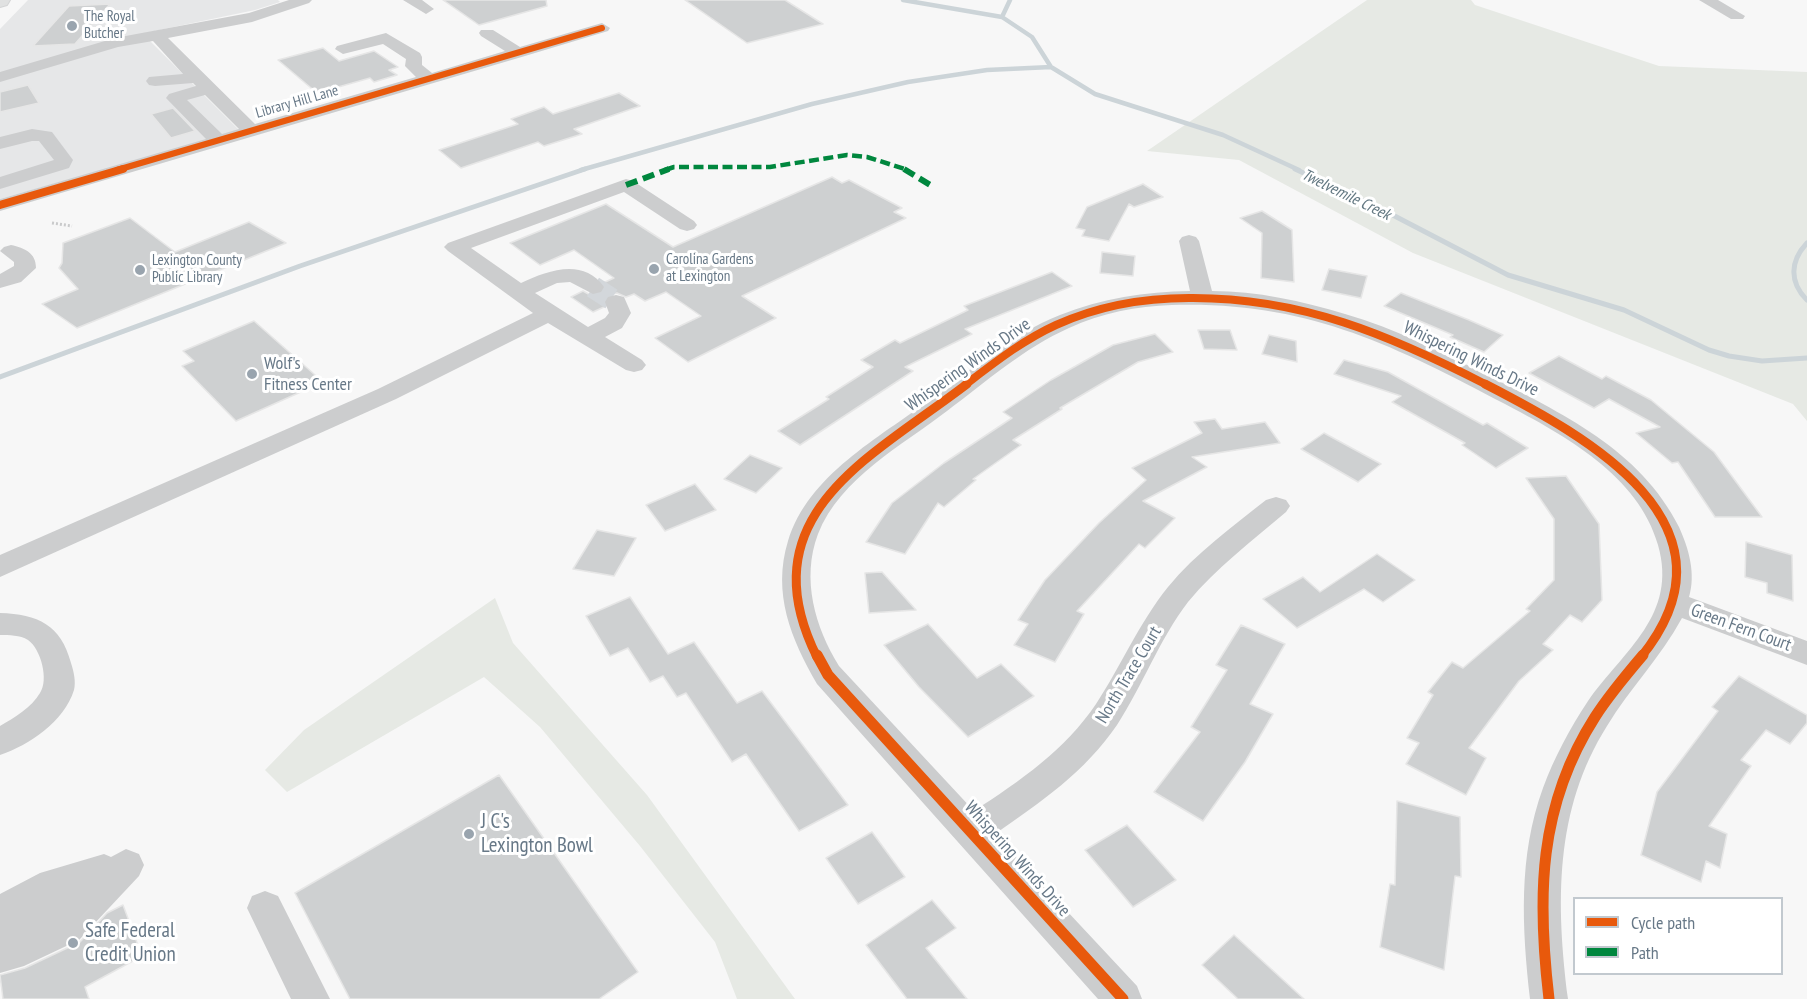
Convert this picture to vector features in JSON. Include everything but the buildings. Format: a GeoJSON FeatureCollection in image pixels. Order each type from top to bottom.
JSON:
{"type":"FeatureCollection","features":[{"type":"Feature","properties":{"kind":"street"},"geometry":{"type":"LineString","coordinates":[[411,0],[426,9]]}},
{"type":"Feature","properties":{"kind":"street"},"geometry":{"type":"LineString","coordinates":[[1707,0],[1737,16]]}},
{"type":"Feature","properties":{"kind":"street"},"geometry":{"type":"LineString","coordinates":[[0,77],[82,52],[156,34],[252,17],[299,1]]}},
{"type":"Feature","properties":{"kind":"street","name":"Library Hill Lane"},"geometry":{"type":"LineString","coordinates":[[0,205],[602,28]]}},
{"type":"Feature","properties":{"kind":"street"},"geometry":{"type":"LineString","coordinates":[[487,33],[519,52]]}},
{"type":"Feature","properties":{"kind":"street"},"geometry":{"type":"LineString","coordinates":[[156,34],[252,131]]}},
{"type":"Feature","properties":{"kind":"street"},"geometry":{"type":"LineString","coordinates":[[343,49],[386,38],[414,57],[413,66],[429,79]]}},
{"type":"Feature","properties":{"kind":"street"},"geometry":{"type":"LineString","coordinates":[[155,81],[202,83]]}},
{"type":"Feature","properties":{"kind":"street"},"geometry":{"type":"LineString","coordinates":[[202,83],[175,98],[219,141]]}},
{"type":"Feature","properties":{"kind":"street"},"geometry":{"type":"LineString","coordinates":[[0,143],[32,135],[45,136],[64,160],[62,164]]}},
{"type":"Feature","properties":{"kind":"street"},"geometry":{"type":"LineString","coordinates":[[62,164],[77,182]]}},
{"type":"Feature","properties":{"kind":"street"},"geometry":{"type":"LineString","coordinates":[[0,183],[62,164]]}},
{"type":"Feature","properties":{"kind":"street"},"geometry":{"type":"LineString","coordinates":[[634,365],[549,314],[455,247],[626,185],[687,225]]}},
{"type":"Feature","properties":{"kind":"street"},"geometry":{"type":"LineString","coordinates":[[1189,241],[1202,297]]}},
{"type":"Feature","properties":{"kind":"street"},"geometry":{"type":"LineString","coordinates":[[0,280],[13,277],[25,268],[25,259],[11,251]]}},
{"type":"Feature","properties":{"kind":"street"},"geometry":{"type":"LineString","coordinates":[[518,293],[552,277],[574,275],[593,287]]}},
{"type":"Feature","properties":{"kind":"street","name":"Whispering Winds Drive"},"geometry":{"type":"LineString","coordinates":[[1123,999],[846,697],[814,653],[797,606],[795,573],[802,540],[811,521],[822,503],[853,470],[1038,334],[1077,316],[1119,304],[1164,298],[1202,297],[1237,298],[1288,305],[1361,325],[1474,378],[1571,429],[1593,444],[1633,481],[1672,541],[1678,582],[1674,603],[1658,637],[1602,705],[1577,746],[1558,795],[1544,851],[1541,913],[1542,948],[1549,999]]}},
{"type":"Feature","properties":{"kind":"street"},"geometry":{"type":"LineString","coordinates":[[588,336],[614,323],[620,313],[616,302]]}},
{"type":"Feature","properties":{"kind":"street"},"geometry":{"type":"LineString","coordinates":[[0,567],[387,394],[549,314]]}},
{"type":"Feature","properties":{"kind":"street","name":"North Trace Court"},"geometry":{"type":"LineString","coordinates":[[970,832],[1032,789],[1081,747],[1116,701],[1166,610],[1182,590],[1198,572],[1276,506]]}},
{"type":"Feature","properties":{"kind":"street","name":"Green Fern Court"},"geometry":{"type":"LineString","coordinates":[[1674,603],[1807,653]]}},
{"type":"Feature","properties":{"kind":"street"},"geometry":{"type":"LineString","coordinates":[[0,624],[23,626],[42,635],[60,669],[58,691],[39,716],[14,735],[0,742]]}},
{"type":"Feature","properties":{"kind":"street"},"geometry":{"type":"LineString","coordinates":[[0,897],[62,864],[126,865]]}},
{"type":"Feature","properties":{"kind":"street"},"geometry":{"type":"LineString","coordinates":[[0,913],[53,884],[126,865]]}},
{"type":"Feature","properties":{"kind":"street"},"geometry":{"type":"LineString","coordinates":[[0,930],[91,880],[126,865]]}},
{"type":"Feature","properties":{"kind":"street"},"geometry":{"type":"LineString","coordinates":[[0,940],[60,909],[126,865]]}},
{"type":"Feature","properties":{"kind":"street"},"geometry":{"type":"LineString","coordinates":[[0,950],[10,948],[64,921],[126,865]]}},
{"type":"Feature","properties":{"kind":"street"},"geometry":{"type":"LineString","coordinates":[[0,955],[11,954],[66,928],[126,865]]}},
{"type":"Feature","properties":{"kind":"street"},"geometry":{"type":"LineString","coordinates":[[265,908],[310,999]]}},
{"type":"Feature","properties":{"kind":"path"},"geometry":{"type":"LineString","coordinates":[[52,223],[72,226]]}},
{"type":"Feature","properties":{"kind":"shaded area"},"geometry":{"type":"Polygon","coordinates":[[[28,0],[278,0],[280,2],[255,10],[140,34],[0,73],[0,29],[28,0]]]}},
{"type":"Feature","properties":{"kind":"shaded area"},"geometry":{"type":"Polygon","coordinates":[[[1367,0],[1471,0],[1475,5],[1659,66],[1807,72],[1807,421],[1793,404],[1413,253],[1239,160],[1147,151],[1367,0]]]}},
{"type":"Feature","properties":{"kind":"shaded area"},"geometry":{"type":"Polygon","coordinates":[[[148,39],[240,131],[0,199],[0,80],[108,48],[148,39]]]}},
{"type":"Feature","properties":{"kind":"shaded area"},"geometry":{"type":"Polygon","coordinates":[[[495,598],[513,643],[647,795],[795,999],[737,999],[715,942],[640,846],[540,727],[484,677],[287,792],[265,770],[304,730],[495,598]]]}},
{"type":"Feature","properties":{"kind":"waterway","name":"Twelvemile Creek"},"geometry":{"type":"LineString","coordinates":[[903,0],[1002,17]]}},
{"type":"Feature","properties":{"kind":"waterway"},"geometry":{"type":"LineString","coordinates":[[1002,17],[1010,0]]}},
{"type":"Feature","properties":{"kind":"waterway","name":"Twelvemile Creek"},"geometry":{"type":"LineString","coordinates":[[1002,17],[1032,37],[1051,67]]}},
{"type":"Feature","properties":{"kind":"waterway"},"geometry":{"type":"LineString","coordinates":[[581,170],[812,104],[908,82],[987,70],[1051,67]]}},
{"type":"Feature","properties":{"kind":"waterway","name":"Twelvemile Creek"},"geometry":{"type":"LineString","coordinates":[[1051,67],[1095,94],[1223,135],[1299,170]]}},
{"type":"Feature","properties":{"kind":"waterway"},"geometry":{"type":"LineString","coordinates":[[0,377],[300,266],[585,169]]}},
{"type":"Feature","properties":{"kind":"waterway","name":"Twelvemile Creek"},"geometry":{"type":"LineString","coordinates":[[1295,169],[1385,211],[1508,275],[1624,310],[1709,350],[1729,356],[1762,361],[1807,358]]}},
{"type":"Feature","properties":{"kind":"waterway","name":"Twelvemile Creek"},"geometry":{"type":"LineString","coordinates":[[1807,243],[1797,257],[1794,272],[1797,286],[1807,300]]}},
{"type":"Feature","properties":{"kind":"tunnel"},"geometry":{"type":"LineString","coordinates":[[593,287],[616,302]]}},
{"type":"Feature","properties":{"kind":"marked path"},"geometry":{"type":"LineString","coordinates":[[626,185],[674,167],[770,167],[847,155],[867,157],[910,171],[932,186]]}},
{"type":"Feature","properties":{"kind":"cycle path"},"geometry":{"type":"LineString","coordinates":[[0,205],[602,28]]}},
{"type":"Feature","properties":{"kind":"cycle path"},"geometry":{"type":"LineString","coordinates":[[1123,999],[828,675],[804,627],[796,576],[802,540],[808,525],[838,484],[874,453],[995,362],[1040,333],[1069,319],[1111,306],[1169,298],[1260,301],[1301,308],[1378,333],[1523,403],[1599,449],[1641,489],[1658,513],[1671,540],[1677,566],[1677,590],[1670,612],[1660,632],[1588,728],[1568,769],[1551,816],[1546,842],[1542,894],[1543,947],[1549,999]]}},
{"type":"Feature","properties":{"kind":"place","name":"The Royal Butcher"},"geometry":{"type":"Point","coordinates":[72,26]}},
{"type":"Feature","properties":{"kind":"place","name":"Carolina Gardens at Lexington"},"geometry":{"type":"Point","coordinates":[654,269]}},
{"type":"Feature","properties":{"kind":"place","name":"Lexington County Public Library"},"geometry":{"type":"Point","coordinates":[140,270]}},
{"type":"Feature","properties":{"kind":"place","name":"Wolf's Fitness Center"},"geometry":{"type":"Point","coordinates":[252,374]}},
{"type":"Feature","properties":{"kind":"place","name":"J C's Lexington Bowl"},"geometry":{"type":"Point","coordinates":[469,834]}},
{"type":"Feature","properties":{"kind":"place","name":"Safe Federal Credit Union"},"geometry":{"type":"Point","coordinates":[73,943]}}]}
